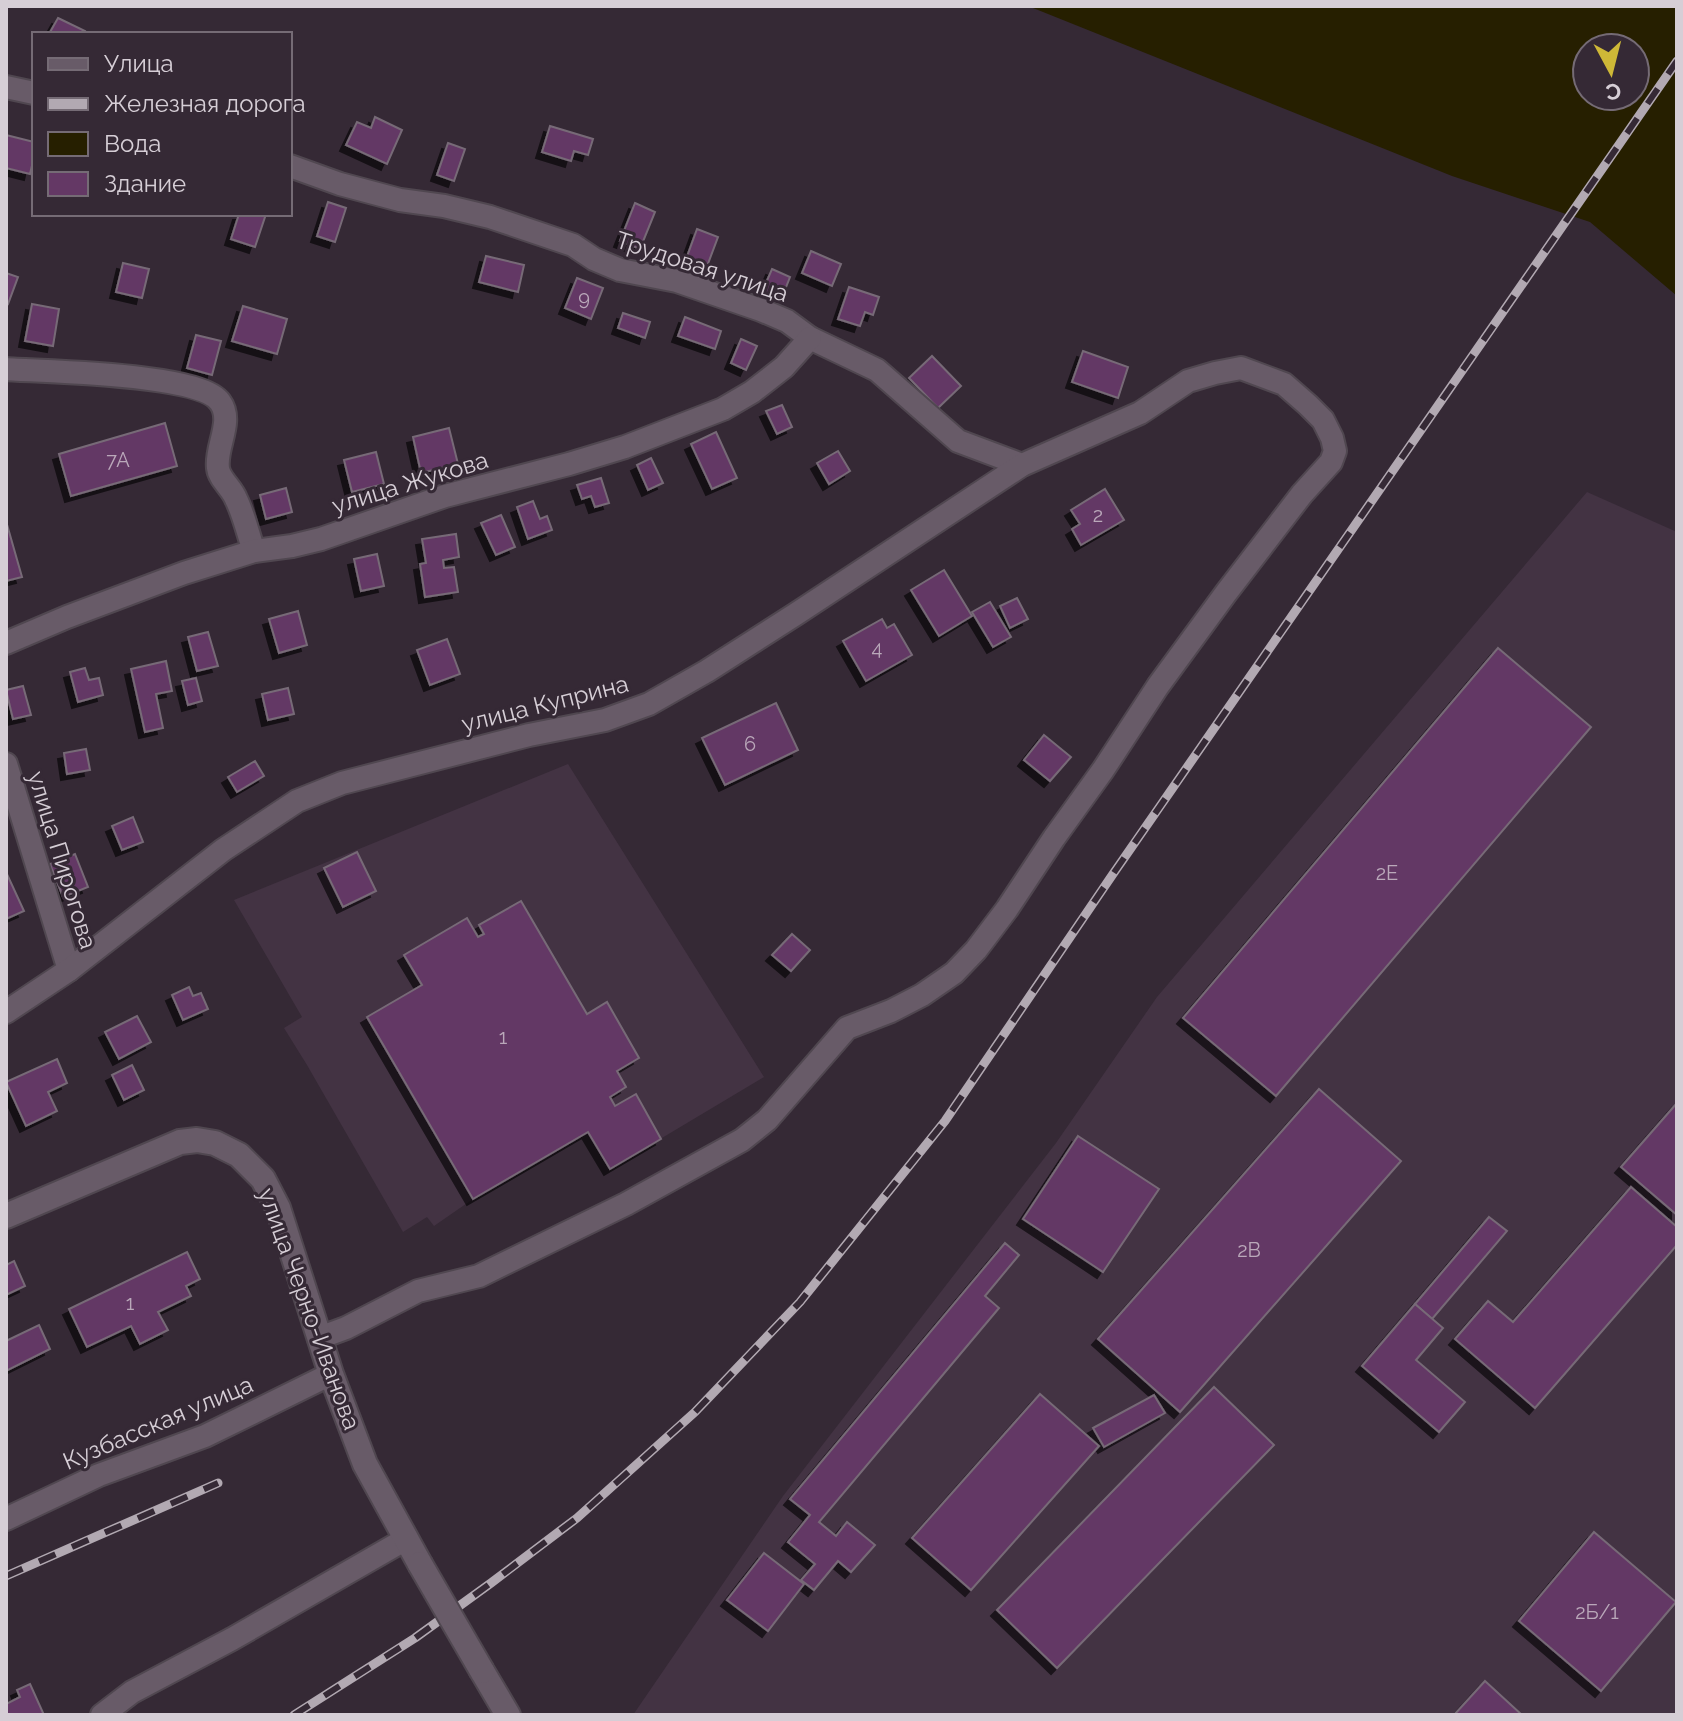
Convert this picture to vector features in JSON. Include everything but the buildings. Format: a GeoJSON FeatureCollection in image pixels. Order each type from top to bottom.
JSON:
{"type":"FeatureCollection","features":[{"type":"Feature","properties":{"kind":"main road","name":"улица Черно-Иванова"},"geometry":{"type":"LineString","coordinates":[[6,1216],[180,1142],[197,1140],[215,1143],[239,1155],[263,1179],[278,1208],[331,1374],[365,1464],[508,1715]]}},
{"type":"Feature","properties":{"kind":"street"},"geometry":{"type":"LineString","coordinates":[[6,87],[32,93]]}},
{"type":"Feature","properties":{"kind":"street","name":"Трудовая улица"},"geometry":{"type":"LineString","coordinates":[[292,167],[400,200],[490,217],[573,245],[594,259],[620,270],[677,281],[761,310],[877,370],[958,441],[1022,465]]}},
{"type":"Feature","properties":{"kind":"street","name":"улица Жукова"},"geometry":{"type":"LineString","coordinates":[[6,643],[184,573],[254,551],[321,539],[445,496],[625,447],[723,409],[752,392],[784,367],[810,338]]}},
{"type":"Feature","properties":{"kind":"street","name":"улица Куприна"},"geometry":{"type":"LineString","coordinates":[[6,1012],[69,970],[223,850],[297,801],[342,783],[529,735],[605,720],[649,704],[783,623],[1022,465],[1140,413],[1188,381],[1241,368],[1284,384],[1323,420],[1335,451],[1331,462],[1302,494],[1226,593],[976,950],[954,973],[891,1011],[847,1028],[767,1120],[742,1140],[626,1204],[479,1276],[418,1291],[346,1328],[319,1338]]}},
{"type":"Feature","properties":{"kind":"street"},"geometry":{"type":"LineString","coordinates":[[6,369],[115,374],[161,381],[211,394],[221,402],[225,419],[218,470],[236,497],[254,551]]}},
{"type":"Feature","properties":{"kind":"street","name":"улица Пирогова"},"geometry":{"type":"LineString","coordinates":[[6,764],[69,970]]}},
{"type":"Feature","properties":{"kind":"street","name":"Кузбасская улица"},"geometry":{"type":"LineString","coordinates":[[6,1519],[99,1475],[205,1436],[331,1374]]}},
{"type":"Feature","properties":{"kind":"street"},"geometry":{"type":"LineString","coordinates":[[102,1715],[132,1692],[232,1639],[406,1539]]}},
{"type":"Feature","properties":{"kind":"shaded area"},"geometry":{"type":"Polygon","coordinates":[[[1587,492],[1677,532],[1677,1715],[633,1715],[783,1496],[1056,1143],[1157,997],[1587,492]]]}},
{"type":"Feature","properties":{"kind":"shaded area"},"geometry":{"type":"Polygon","coordinates":[[[568,764],[764,1077],[610,1169],[588,1133],[473,1199],[434,1226],[427,1217],[403,1232],[284,1028],[302,1017],[234,900],[568,764]]]}},
{"type":"Feature","properties":{"kind":"water"},"geometry":{"type":"Polygon","coordinates":[[[1028,6],[1677,6],[1677,296],[1590,222],[1452,176],[1028,6]]]}},
{"type":"Feature","properties":{"kind":"railway"},"geometry":{"type":"LineString","coordinates":[[294,1715],[415,1638],[577,1518],[695,1412],[800,1302],[945,1121],[1677,61]]}},
{"type":"Feature","properties":{"kind":"railway"},"geometry":{"type":"LineString","coordinates":[[6,1576],[218,1483]]}}]}
